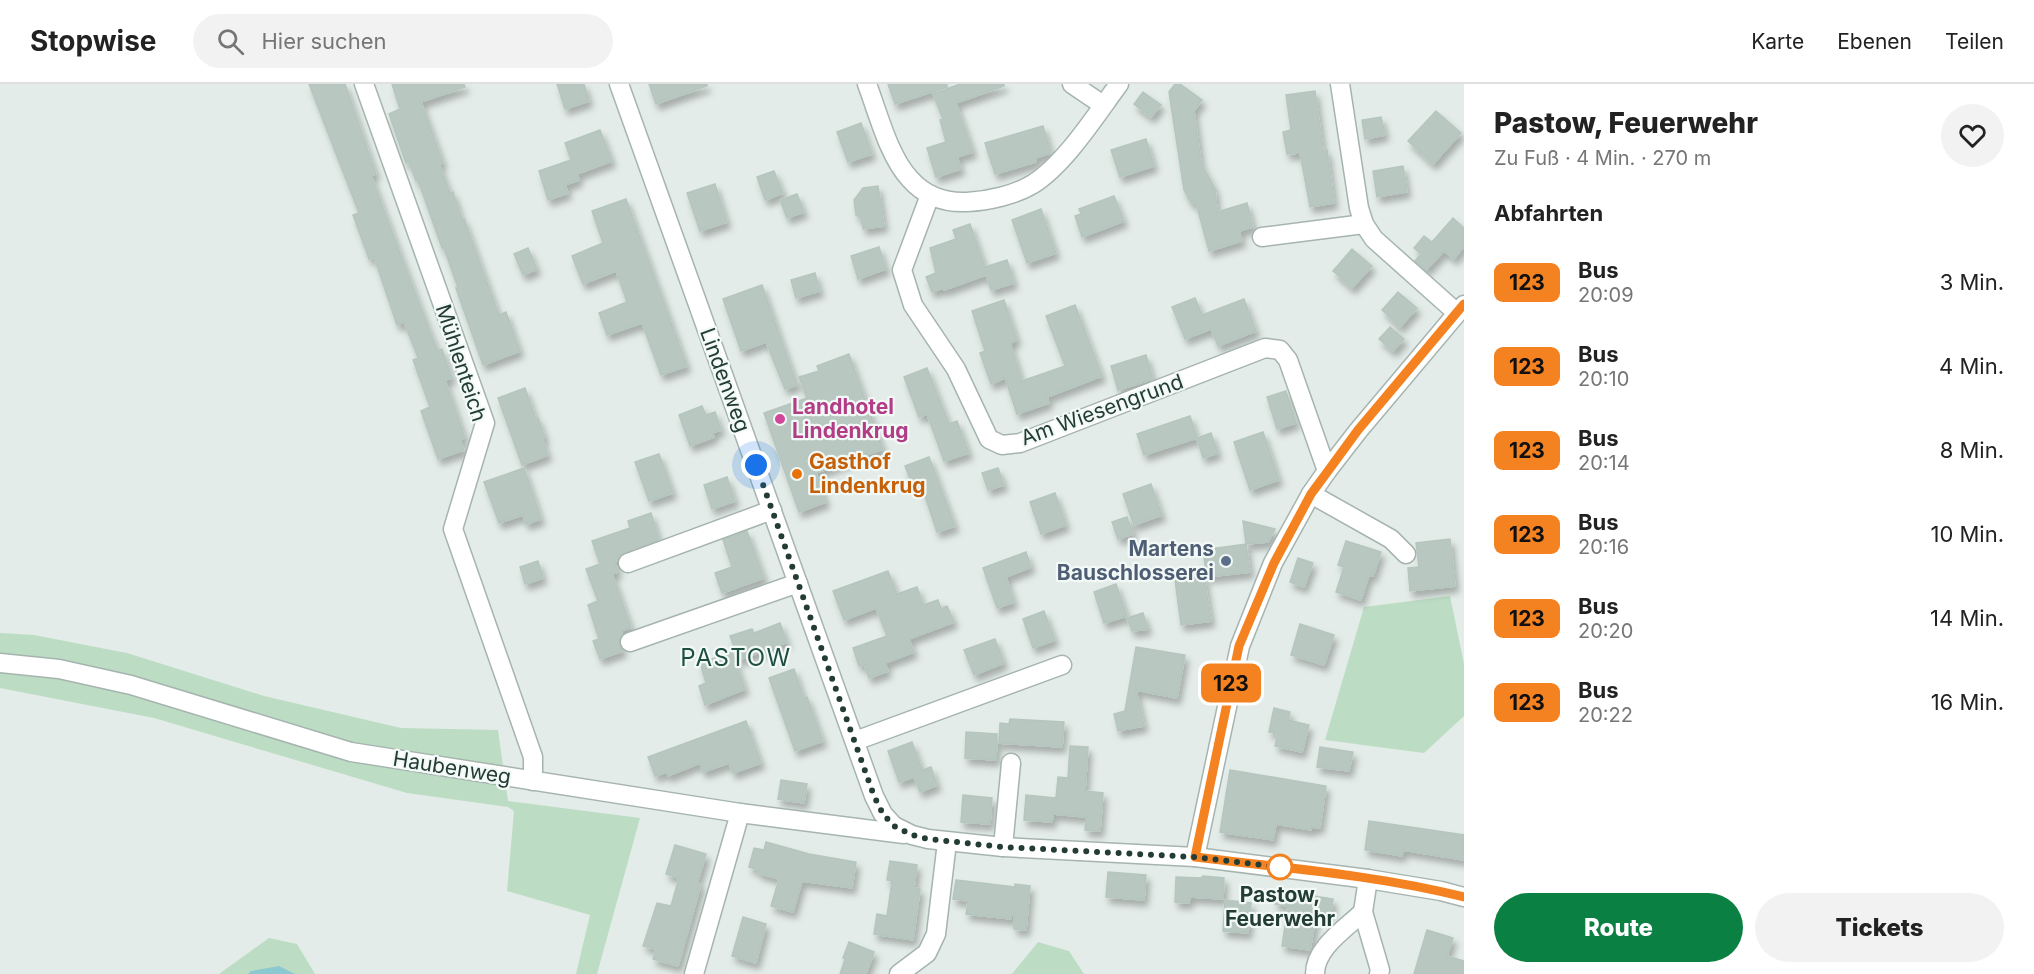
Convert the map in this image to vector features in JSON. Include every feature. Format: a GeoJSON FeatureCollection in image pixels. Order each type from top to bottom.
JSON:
{"type":"FeatureCollection","features":[{"type":"Feature","properties":{"kind":"street","name":"Mühlenteich"},"geometry":{"type":"LineString","coordinates":[[364,84],[485,423],[453,528],[533,757],[533,781]]}},
{"type":"Feature","properties":{"kind":"street","name":"Lindenweg"},"geometry":{"type":"LineString","coordinates":[[619,84],[874,796],[883,814],[894,826],[912,835],[947,842],[1195,857],[1368,879],[1464,897]]}},
{"type":"Feature","properties":{"kind":"street"},"geometry":{"type":"LineString","coordinates":[[867,84],[897,162],[910,180],[930,195],[952,203],[977,202],[1008,194],[1032,184],[1059,161],[1119,84]]}},
{"type":"Feature","properties":{"kind":"street"},"geometry":{"type":"LineString","coordinates":[[1072,84],[1103,105]]}},
{"type":"Feature","properties":{"kind":"street"},"geometry":{"type":"LineString","coordinates":[[1195,857],[1239,646],[1274,563],[1311,494],[1358,430],[1460,309],[1374,239],[1364,224],[1359,208],[1340,84]]}},
{"type":"Feature","properties":{"kind":"street","name":"Am Wiesengrund"},"geometry":{"type":"LineString","coordinates":[[930,195],[902,270],[913,305],[956,369],[989,439],[1002,445],[1020,443],[1265,348],[1280,350],[1288,360],[1328,471]]}},
{"type":"Feature","properties":{"kind":"street"},"geometry":{"type":"LineString","coordinates":[[1262,237],[1364,224]]}},
{"type":"Feature","properties":{"kind":"street"},"geometry":{"type":"LineString","coordinates":[[1311,494],[1391,539],[1406,554]]}},
{"type":"Feature","properties":{"kind":"street"},"geometry":{"type":"LineString","coordinates":[[628,563],[772,510]]}},
{"type":"Feature","properties":{"kind":"street"},"geometry":{"type":"LineString","coordinates":[[630,642],[798,583]]}},
{"type":"Feature","properties":{"kind":"street","name":"Haubenweg"},"geometry":{"type":"LineString","coordinates":[[0,663],[59,669],[131,685],[351,752],[740,813],[912,835]]}},
{"type":"Feature","properties":{"kind":"street"},"geometry":{"type":"LineString","coordinates":[[855,741],[1062,665]]}},
{"type":"Feature","properties":{"kind":"street"},"geometry":{"type":"LineString","coordinates":[[1003,847],[1011,763]]}},
{"type":"Feature","properties":{"kind":"street"},"geometry":{"type":"LineString","coordinates":[[694,974],[740,813]]}},
{"type":"Feature","properties":{"kind":"street"},"geometry":{"type":"LineString","coordinates":[[899,974],[927,953],[936,934],[947,842]]}},
{"type":"Feature","properties":{"kind":"street"},"geometry":{"type":"LineString","coordinates":[[1368,879],[1363,912],[1380,970],[1379,974]]}},
{"type":"Feature","properties":{"kind":"street"},"geometry":{"type":"LineString","coordinates":[[1315,974],[1315,964],[1323,951],[1363,912]]}},
{"type":"Feature","properties":{"kind":"green space"},"geometry":{"type":"Polygon","coordinates":[[[1450,596],[1464,664],[1464,716],[1424,753],[1325,740],[1364,607],[1450,596]]]}},
{"type":"Feature","properties":{"kind":"green space"},"geometry":{"type":"Polygon","coordinates":[[[0,633],[34,635],[127,653],[264,696],[401,728],[498,730],[508,801],[640,818],[597,974],[576,974],[590,915],[507,891],[514,811],[508,807],[407,793],[154,718],[0,688],[0,633]]]}},
{"type":"Feature","properties":{"kind":"green space"},"geometry":{"type":"Polygon","coordinates":[[[269,938],[297,944],[315,974],[219,974],[269,938]]]}},
{"type":"Feature","properties":{"kind":"green space"},"geometry":{"type":"Polygon","coordinates":[[[1038,942],[1069,951],[1084,974],[1012,974],[1038,942]]]}},
{"type":"Feature","properties":{"kind":"water"},"geometry":{"type":"Polygon","coordinates":[[[279,966],[295,974],[248,974],[251,971],[279,966]]]}},
{"type":"Feature","properties":{"kind":"building"},"geometry":{"type":"Polygon","coordinates":[[[309,84],[345,84],[376,174],[371,175],[430,332],[438,351],[442,349],[452,378],[445,380],[465,438],[460,439],[464,450],[438,459],[421,411],[430,407],[413,360],[418,358],[404,322],[397,325],[374,257],[369,259],[353,215],[359,213],[309,84]]]}},
{"type":"Feature","properties":{"kind":"building"},"geometry":{"type":"Polygon","coordinates":[[[392,84],[464,84],[465,87],[421,102],[443,163],[439,164],[450,193],[453,192],[462,220],[464,219],[499,315],[506,312],[520,351],[483,365],[444,248],[442,248],[418,180],[416,181],[409,162],[406,163],[389,114],[400,109],[392,84]]]}},
{"type":"Feature","properties":{"kind":"building"},"geometry":{"type":"Polygon","coordinates":[[[557,84],[584,84],[589,101],[565,109],[557,84]]]}},
{"type":"Feature","properties":{"kind":"building"},"geometry":{"type":"Polygon","coordinates":[[[649,84],[707,84],[707,86],[656,104],[649,84]]]}},
{"type":"Feature","properties":{"kind":"building"},"geometry":{"type":"Polygon","coordinates":[[[888,84],[947,84],[947,87],[895,104],[888,84]]]}},
{"type":"Feature","properties":{"kind":"building"},"geometry":{"type":"Polygon","coordinates":[[[960,84],[1004,84],[1004,86],[956,103],[973,152],[957,157],[961,169],[936,177],[927,148],[946,142],[940,120],[943,119],[933,94],[960,84]]]}},
{"type":"Feature","properties":{"kind":"building"},"geometry":{"type":"Polygon","coordinates":[[[1175,84],[1180,84],[1202,100],[1194,111],[1201,163],[1215,189],[1217,212],[1247,203],[1253,227],[1239,231],[1242,241],[1209,251],[1196,203],[1191,203],[1184,190],[1169,92],[1175,84]]]}},
{"type":"Feature","properties":{"kind":"building"},"geometry":{"type":"Polygon","coordinates":[[[1315,91],[1323,151],[1327,150],[1334,203],[1310,207],[1300,153],[1287,154],[1283,132],[1291,130],[1286,95],[1315,91]]]}},
{"type":"Feature","properties":{"kind":"building"},"geometry":{"type":"Polygon","coordinates":[[[1143,92],[1161,105],[1151,117],[1134,104],[1143,92]]]}},
{"type":"Feature","properties":{"kind":"building"},"geometry":{"type":"Polygon","coordinates":[[[1436,111],[1461,133],[1433,164],[1408,141],[1436,111]]]}},
{"type":"Feature","properties":{"kind":"building"},"geometry":{"type":"Polygon","coordinates":[[[1381,117],[1385,135],[1365,139],[1362,120],[1381,117]]]}},
{"type":"Feature","properties":{"kind":"building"},"geometry":{"type":"Polygon","coordinates":[[[861,123],[872,154],[848,162],[837,132],[861,123]]]}},
{"type":"Feature","properties":{"kind":"building"},"geometry":{"type":"Polygon","coordinates":[[[1043,126],[1051,153],[1035,158],[1036,162],[995,174],[985,143],[1043,126]]]}},
{"type":"Feature","properties":{"kind":"building"},"geometry":{"type":"Polygon","coordinates":[[[600,130],[612,161],[577,174],[579,180],[565,185],[568,193],[548,200],[539,171],[571,160],[565,143],[600,130]]]}},
{"type":"Feature","properties":{"kind":"building"},"geometry":{"type":"Polygon","coordinates":[[[1146,139],[1154,166],[1120,177],[1111,150],[1146,139]]]}},
{"type":"Feature","properties":{"kind":"building"},"geometry":{"type":"Polygon","coordinates":[[[1403,166],[1407,192],[1377,197],[1373,171],[1403,166]]]}},
{"type":"Feature","properties":{"kind":"building"},"geometry":{"type":"Polygon","coordinates":[[[774,171],[783,193],[765,200],[757,177],[774,171]]]}},
{"type":"Feature","properties":{"kind":"building"},"geometry":{"type":"Polygon","coordinates":[[[715,184],[727,222],[700,231],[687,193],[715,184]]]}},
{"type":"Feature","properties":{"kind":"building"},"geometry":{"type":"Polygon","coordinates":[[[878,186],[884,226],[863,229],[861,218],[856,215],[854,200],[863,188],[878,186]]]}},
{"type":"Feature","properties":{"kind":"building"},"geometry":{"type":"Polygon","coordinates":[[[797,194],[804,212],[787,218],[780,200],[797,194]]]}},
{"type":"Feature","properties":{"kind":"building"},"geometry":{"type":"Polygon","coordinates":[[[1114,196],[1124,221],[1082,237],[1075,216],[1081,214],[1079,209],[1114,196]]]}},
{"type":"Feature","properties":{"kind":"building"},"geometry":{"type":"Polygon","coordinates":[[[626,199],[687,366],[661,375],[642,323],[607,335],[599,313],[627,302],[616,271],[583,284],[572,256],[603,243],[592,211],[626,199]]]}},
{"type":"Feature","properties":{"kind":"building"},"geometry":{"type":"Polygon","coordinates":[[[1041,209],[1056,253],[1027,263],[1012,220],[1041,209]]]}},
{"type":"Feature","properties":{"kind":"building"},"geometry":{"type":"Polygon","coordinates":[[[1453,218],[1464,228],[1464,246],[1454,259],[1444,251],[1426,270],[1415,261],[1421,254],[1414,248],[1424,236],[1432,242],[1453,218]]]}},
{"type":"Feature","properties":{"kind":"building"},"geometry":{"type":"Polygon","coordinates":[[[970,224],[985,267],[1007,260],[1014,283],[991,290],[986,275],[932,292],[926,277],[936,273],[930,248],[956,239],[953,230],[970,224]]]}},
{"type":"Feature","properties":{"kind":"building"},"geometry":{"type":"Polygon","coordinates":[[[879,247],[886,269],[858,279],[851,256],[879,247]]]}},
{"type":"Feature","properties":{"kind":"building"},"geometry":{"type":"Polygon","coordinates":[[[528,248],[537,269],[523,275],[514,254],[528,248]]]}},
{"type":"Feature","properties":{"kind":"building"},"geometry":{"type":"Polygon","coordinates":[[[1352,249],[1372,266],[1352,288],[1333,271],[1352,249]]]}},
{"type":"Feature","properties":{"kind":"building"},"geometry":{"type":"Polygon","coordinates":[[[815,273],[820,291],[796,298],[791,280],[815,273]]]}},
{"type":"Feature","properties":{"kind":"building"},"geometry":{"type":"Polygon","coordinates":[[[762,285],[797,385],[785,389],[766,342],[741,351],[723,299],[762,285]]]}},
{"type":"Feature","properties":{"kind":"building"},"geometry":{"type":"Polygon","coordinates":[[[1398,292],[1417,308],[1400,327],[1382,310],[1398,292]]]}},
{"type":"Feature","properties":{"kind":"building"},"geometry":{"type":"Polygon","coordinates":[[[1195,298],[1202,315],[1244,299],[1256,331],[1218,346],[1211,329],[1185,339],[1172,307],[1195,298]]]}},
{"type":"Feature","properties":{"kind":"building"},"geometry":{"type":"Polygon","coordinates":[[[1004,300],[1017,340],[1010,343],[1022,381],[1065,366],[1046,316],[1075,305],[1102,376],[1047,397],[1049,403],[1017,414],[1005,378],[991,384],[980,353],[985,351],[972,311],[1004,300]]]}},
{"type":"Feature","properties":{"kind":"building"},"geometry":{"type":"Polygon","coordinates":[[[1390,327],[1404,339],[1393,351],[1379,339],[1390,327]]]}},
{"type":"Feature","properties":{"kind":"building"},"geometry":{"type":"Polygon","coordinates":[[[849,354],[883,449],[816,473],[826,502],[799,512],[764,413],[807,398],[799,377],[819,371],[817,366],[849,354]]]}},
{"type":"Feature","properties":{"kind":"building"},"geometry":{"type":"Polygon","coordinates":[[[1146,355],[1153,379],[1118,390],[1111,366],[1146,355]]]}},
{"type":"Feature","properties":{"kind":"building"},"geometry":{"type":"Polygon","coordinates":[[[927,368],[949,424],[957,421],[969,453],[944,461],[927,414],[919,417],[904,377],[927,368]]]}},
{"type":"Feature","properties":{"kind":"building"},"geometry":{"type":"Polygon","coordinates":[[[525,388],[545,437],[542,438],[548,455],[522,465],[498,398],[525,388]]]}},
{"type":"Feature","properties":{"kind":"building"},"geometry":{"type":"Polygon","coordinates":[[[1286,391],[1296,423],[1277,429],[1267,397],[1286,391]]]}},
{"type":"Feature","properties":{"kind":"building"},"geometry":{"type":"Polygon","coordinates":[[[702,406],[706,415],[715,412],[721,430],[712,433],[714,437],[690,446],[679,415],[702,406]]]}},
{"type":"Feature","properties":{"kind":"building"},"geometry":{"type":"Polygon","coordinates":[[[1190,416],[1197,438],[1144,455],[1137,434],[1190,416]]]}},
{"type":"Feature","properties":{"kind":"building"},"geometry":{"type":"Polygon","coordinates":[[[1263,432],[1279,480],[1250,490],[1234,442],[1263,432]]]}},
{"type":"Feature","properties":{"kind":"building"},"geometry":{"type":"Polygon","coordinates":[[[1211,433],[1218,453],[1203,458],[1197,438],[1211,433]]]}},
{"type":"Feature","properties":{"kind":"building"},"geometry":{"type":"Polygon","coordinates":[[[659,454],[673,493],[649,501],[635,462],[659,454]]]}},
{"type":"Feature","properties":{"kind":"building"},"geometry":{"type":"Polygon","coordinates":[[[929,457],[955,526],[937,532],[921,484],[913,487],[905,466],[929,457]]]}},
{"type":"Feature","properties":{"kind":"building"},"geometry":{"type":"Polygon","coordinates":[[[524,468],[541,519],[526,524],[523,515],[499,523],[484,482],[524,468]]]}},
{"type":"Feature","properties":{"kind":"building"},"geometry":{"type":"Polygon","coordinates":[[[998,468],[1004,485],[988,490],[982,473],[998,468]]]}},
{"type":"Feature","properties":{"kind":"building"},"geometry":{"type":"Polygon","coordinates":[[[727,477],[735,501],[712,509],[704,485],[727,477]]]}},
{"type":"Feature","properties":{"kind":"building"},"geometry":{"type":"Polygon","coordinates":[[[1151,484],[1162,515],[1134,525],[1123,494],[1151,484]]]}},
{"type":"Feature","properties":{"kind":"building"},"geometry":{"type":"Polygon","coordinates":[[[1055,493],[1066,525],[1041,534],[1030,502],[1055,493]]]}},
{"type":"Feature","properties":{"kind":"building"},"geometry":{"type":"Polygon","coordinates":[[[651,513],[659,540],[620,555],[615,563],[618,572],[612,574],[631,627],[621,631],[619,641],[623,651],[600,659],[593,641],[599,639],[588,605],[598,601],[586,569],[600,564],[592,541],[630,528],[628,521],[651,513]]]}},
{"type":"Feature","properties":{"kind":"building"},"geometry":{"type":"Polygon","coordinates":[[[1127,517],[1133,534],[1118,539],[1112,522],[1127,517]]]}},
{"type":"Feature","properties":{"kind":"building"},"geometry":{"type":"Polygon","coordinates":[[[1243,521],[1275,529],[1268,542],[1246,544],[1243,521]]]}},
{"type":"Feature","properties":{"kind":"building"},"geometry":{"type":"Polygon","coordinates":[[[747,531],[764,578],[722,593],[715,573],[732,567],[723,540],[747,531]]]}},
{"type":"Feature","properties":{"kind":"building"},"geometry":{"type":"Polygon","coordinates":[[[1450,539],[1455,586],[1410,591],[1408,568],[1419,567],[1416,543],[1450,539]]]}},
{"type":"Feature","properties":{"kind":"building"},"geometry":{"type":"Polygon","coordinates":[[[1346,541],[1381,552],[1373,576],[1369,575],[1361,600],[1336,592],[1344,567],[1338,565],[1346,541]]]}},
{"type":"Feature","properties":{"kind":"building","name":"Martens Bauschlosserei"},"geometry":{"type":"Polygon","coordinates":[[[1246,544],[1250,572],[1207,577],[1203,550],[1246,544]]]}},
{"type":"Feature","properties":{"kind":"building"},"geometry":{"type":"Polygon","coordinates":[[[1026,552],[1031,567],[1006,577],[1014,602],[997,608],[983,568],[1026,552]]]}},
{"type":"Feature","properties":{"kind":"building"},"geometry":{"type":"Polygon","coordinates":[[[1298,558],[1313,563],[1304,587],[1290,582],[1298,558]]]}},
{"type":"Feature","properties":{"kind":"building"},"geometry":{"type":"Polygon","coordinates":[[[538,561],[543,578],[525,584],[520,567],[538,561]]]}},
{"type":"Feature","properties":{"kind":"building"},"geometry":{"type":"Polygon","coordinates":[[[888,571],[897,594],[917,587],[923,605],[938,600],[941,609],[947,606],[954,622],[909,639],[914,652],[885,663],[888,671],[869,678],[864,664],[859,666],[853,648],[887,636],[876,608],[844,620],[833,591],[888,571]]]}},
{"type":"Feature","properties":{"kind":"building"},"geometry":{"type":"Polygon","coordinates":[[[1204,576],[1211,621],[1181,625],[1175,580],[1204,576]]]}},
{"type":"Feature","properties":{"kind":"building"},"geometry":{"type":"Polygon","coordinates":[[[1116,584],[1127,616],[1104,623],[1094,592],[1116,584]]]}},
{"type":"Feature","properties":{"kind":"building"},"geometry":{"type":"Polygon","coordinates":[[[1044,611],[1055,640],[1033,648],[1023,619],[1044,611]]]}},
{"type":"Feature","properties":{"kind":"building"},"geometry":{"type":"Polygon","coordinates":[[[1143,613],[1148,629],[1132,631],[1127,618],[1143,613]]]}},
{"type":"Feature","properties":{"kind":"building"},"geometry":{"type":"Polygon","coordinates":[[[780,623],[787,642],[739,660],[730,636],[752,629],[754,633],[780,623]]]}},
{"type":"Feature","properties":{"kind":"building"},"geometry":{"type":"Polygon","coordinates":[[[1300,624],[1334,635],[1324,665],[1291,655],[1300,624]]]}},
{"type":"Feature","properties":{"kind":"building"},"geometry":{"type":"Polygon","coordinates":[[[995,639],[1004,663],[974,675],[964,650],[995,639]]]}},
{"type":"Feature","properties":{"kind":"building"},"geometry":{"type":"Polygon","coordinates":[[[1136,647],[1185,655],[1177,698],[1136,690],[1144,726],[1118,731],[1114,714],[1125,711],[1136,647]]]}},
{"type":"Feature","properties":{"kind":"building"},"geometry":{"type":"Polygon","coordinates":[[[732,652],[745,689],[705,705],[699,686],[706,683],[700,663],[732,652]]]}},
{"type":"Feature","properties":{"kind":"building"},"geometry":{"type":"Polygon","coordinates":[[[794,669],[823,741],[795,751],[769,678],[794,669]]]}},
{"type":"Feature","properties":{"kind":"building"},"geometry":{"type":"Polygon","coordinates":[[[1274,708],[1290,712],[1288,720],[1309,725],[1302,752],[1275,746],[1278,734],[1269,732],[1274,708]]]}},
{"type":"Feature","properties":{"kind":"building"},"geometry":{"type":"Polygon","coordinates":[[[1010,719],[1064,722],[1062,747],[999,743],[1000,723],[1009,724],[1010,719]]]}},
{"type":"Feature","properties":{"kind":"building"},"geometry":{"type":"Polygon","coordinates":[[[746,721],[761,763],[733,773],[729,763],[703,772],[700,763],[668,776],[667,772],[655,776],[648,757],[746,721]]]}},
{"type":"Feature","properties":{"kind":"building"},"geometry":{"type":"Polygon","coordinates":[[[966,732],[997,734],[996,760],[965,758],[966,732]]]}},
{"type":"Feature","properties":{"kind":"building"},"geometry":{"type":"Polygon","coordinates":[[[912,742],[922,770],[931,767],[937,785],[920,792],[914,777],[899,782],[888,751],[912,742]]]}},
{"type":"Feature","properties":{"kind":"building"},"geometry":{"type":"Polygon","coordinates":[[[1070,746],[1088,747],[1085,791],[1103,793],[1100,831],[1085,830],[1086,817],[1053,814],[1052,822],[1024,820],[1026,795],[1056,798],[1058,777],[1068,778],[1070,746]]]}},
{"type":"Feature","properties":{"kind":"building"},"geometry":{"type":"Polygon","coordinates":[[[1320,747],[1353,752],[1349,771],[1317,767],[1320,747]]]}},
{"type":"Feature","properties":{"kind":"building"},"geometry":{"type":"Polygon","coordinates":[[[1230,770],[1326,786],[1320,828],[1312,827],[1311,830],[1276,824],[1273,840],[1220,832],[1230,770]]]}},
{"type":"Feature","properties":{"kind":"building"},"geometry":{"type":"Polygon","coordinates":[[[781,780],[807,784],[804,803],[778,799],[781,780]]]}},
{"type":"Feature","properties":{"kind":"building"},"geometry":{"type":"Polygon","coordinates":[[[963,795],[992,798],[990,824],[961,822],[963,795]]]}},
{"type":"Feature","properties":{"kind":"building"},"geometry":{"type":"Polygon","coordinates":[[[1369,821],[1464,835],[1464,860],[1403,850],[1402,856],[1365,850],[1369,821]]]}},
{"type":"Feature","properties":{"kind":"building"},"geometry":{"type":"Polygon","coordinates":[[[766,842],[809,854],[856,862],[852,888],[802,881],[793,912],[771,906],[779,879],[758,873],[759,870],[749,867],[754,848],[764,850],[766,842]]]}},
{"type":"Feature","properties":{"kind":"building"},"geometry":{"type":"Polygon","coordinates":[[[675,845],[706,854],[697,884],[701,884],[678,966],[653,959],[656,949],[643,946],[657,903],[671,906],[679,878],[666,874],[675,845]]]}},
{"type":"Feature","properties":{"kind":"building"},"geometry":{"type":"Polygon","coordinates":[[[890,861],[917,865],[914,888],[920,889],[913,940],[874,934],[877,914],[887,916],[892,881],[887,880],[890,861]]]}},
{"type":"Feature","properties":{"kind":"building"},"geometry":{"type":"Polygon","coordinates":[[[1108,872],[1146,875],[1144,900],[1106,897],[1108,872]]]}},
{"type":"Feature","properties":{"kind":"building"},"geometry":{"type":"Polygon","coordinates":[[[1203,876],[1224,878],[1223,899],[1190,897],[1189,903],[1175,902],[1176,877],[1201,878],[1203,876]]]}},
{"type":"Feature","properties":{"kind":"building"},"geometry":{"type":"Polygon","coordinates":[[[956,880],[1015,887],[1015,884],[1030,886],[1026,930],[1014,929],[1014,912],[1012,911],[1011,919],[966,914],[968,901],[953,899],[956,880]]]}},
{"type":"Feature","properties":{"kind":"building"},"geometry":{"type":"Polygon","coordinates":[[[1277,890],[1333,899],[1331,913],[1275,904],[1277,890]]]}},
{"type":"Feature","properties":{"kind":"building"},"geometry":{"type":"Polygon","coordinates":[[[1225,900],[1251,903],[1248,933],[1223,931],[1225,900]]]}},
{"type":"Feature","properties":{"kind":"building"},"geometry":{"type":"Polygon","coordinates":[[[1288,906],[1317,911],[1310,950],[1282,946],[1288,906]]]}},
{"type":"Feature","properties":{"kind":"building"},"geometry":{"type":"Polygon","coordinates":[[[743,917],[766,924],[756,963],[732,956],[743,917]]]}},
{"type":"Feature","properties":{"kind":"building"},"geometry":{"type":"Polygon","coordinates":[[[1427,930],[1453,938],[1447,956],[1464,961],[1464,974],[1414,974],[1427,930]]]}},
{"type":"Feature","properties":{"kind":"building"},"geometry":{"type":"Polygon","coordinates":[[[849,942],[874,952],[866,974],[840,974],[849,942]]]}},
{"type":"Feature","properties":{"kind":"bus line","name":"123"},"geometry":{"type":"LineString","coordinates":[[1464,304],[1358,430],[1311,494],[1274,563],[1239,646],[1195,857],[1348,876],[1441,891],[1464,897]]}},
{"type":"Feature","properties":{"kind":"place","name":"Landhotel Lindenkrug"},"geometry":{"type":"Point","coordinates":[780,419]}},
{"type":"Feature","properties":{"kind":"place","name":"Gasthof Lindenkrug"},"geometry":{"type":"Point","coordinates":[797,474]}},
{"type":"Feature","properties":{"kind":"place","name":"Martens Bauschlosserei"},"geometry":{"type":"Point","coordinates":[1226,561]}},
{"type":"Feature","properties":{"kind":"place","name":"Pastow, Feuerwehr"},"geometry":{"type":"Point","coordinates":[1280,867]}},
{"type":"Feature","properties":{"kind":"district","name":"PASTOW"},"geometry":{"type":"Point","coordinates":[736,658]}},
{"type":"Feature","properties":{"kind":"route"},"geometry":{"type":"LineString","coordinates":[[756,465],[874,796],[883,814],[894,826],[912,835],[947,842],[1195,857],[1280,867]]}}]}
